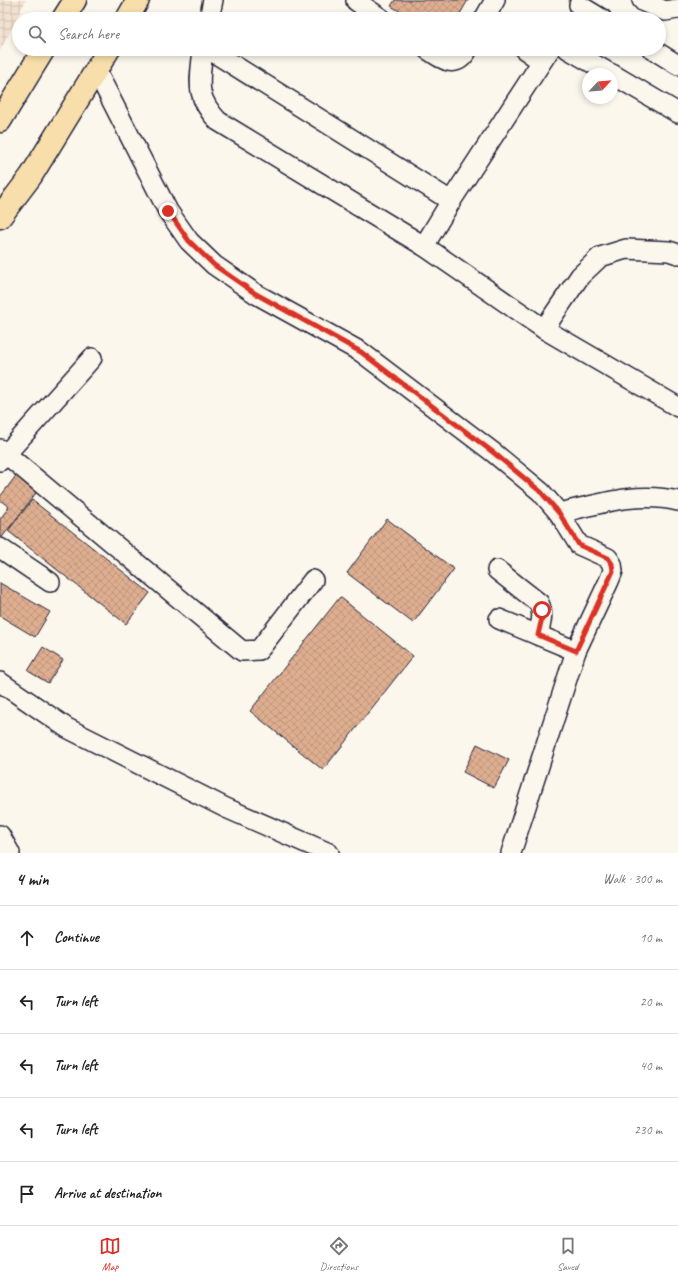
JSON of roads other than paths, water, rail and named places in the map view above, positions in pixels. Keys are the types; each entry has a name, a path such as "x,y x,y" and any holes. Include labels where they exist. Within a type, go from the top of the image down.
{"main road":[{"path":"67,12 75,0"},
{"path":"131,12 138,0"},
{"path":"0,119 40,56"},
{"path":"0,217 31,176 105,56"}],"street":[{"path":"210,12 213,0"},
{"path":"356,0 372,12"},
{"path":"488,12 495,0"},
{"path":"642,0 665,11 678,9"},
{"path":"203,56 200,95 206,109 218,121 424,246 544,329 678,408"},
{"path":"219,56 451,201"},
{"path":"437,56 443,60 452,62 464,56"},
{"path":"424,246 451,201 545,56"},
{"path":"580,56 601,68"},
{"path":"663,56 678,65"},
{"path":"96,70 168,211 194,246 214,265 256,294 361,352 392,374 494,453 541,492 559,513 579,545 608,558 612,564 613,571 576,651 511,853"},
{"path":"618,78 678,113"},
{"path":"544,329 580,276 600,258 626,249 669,251 678,254"},
{"path":"92,358 2,454 242,651 259,650 313,580"},
{"path":"559,513 629,497 659,496 678,501"},
{"path":"0,548 50,582"},
{"path":"497,570 539,603 542,610 542,618 538,635"},
{"path":"499,619 576,651"},
{"path":"0,682 67,728 226,808 329,853"}]}
